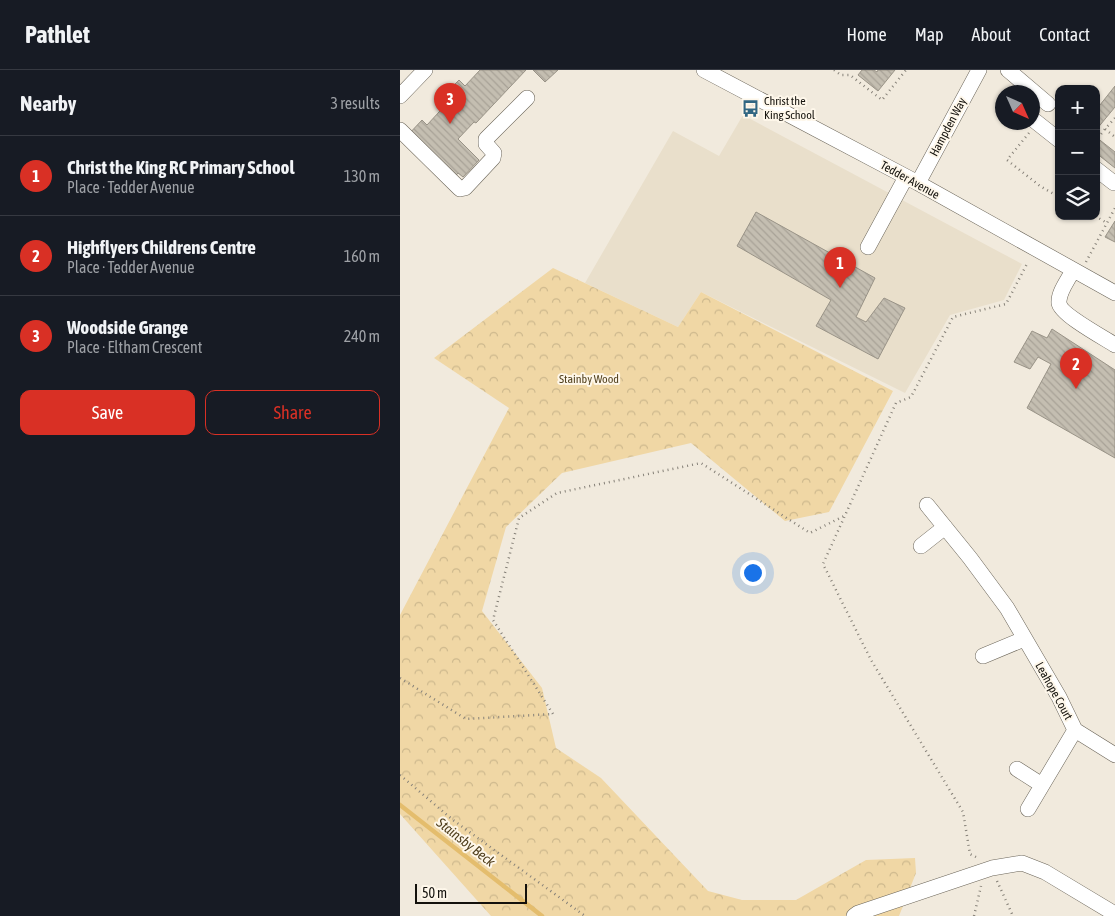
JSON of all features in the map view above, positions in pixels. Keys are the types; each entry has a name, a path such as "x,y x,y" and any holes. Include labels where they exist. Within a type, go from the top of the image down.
{"street":[{"path":"400,96 425,70"},
{"name":"Tedder Avenue","path":"704,70 912,180 1115,293"},
{"name":"Hampden Way","path":"868,247 912,180 979,70"},
{"path":"1008,70 1048,104"},
{"path":"400,130 460,189 465,188 493,158 494,153 486,144 486,138 527,98"},
{"path":"1040,126 1055,137"},
{"path":"1100,172 1114,183"},
{"path":"1077,272 1060,294 1059,303 1062,309 1115,345"},
{"name":"Leahope Court","path":"928,505 1007,608 1076,730 1115,755"},
{"path":"921,546 945,526"},
{"path":"983,656 1024,639"},
{"path":"1028,809 1076,730"},
{"path":"1017,770 1042,785"},
{"path":"854,916 858,913 989,869 1022,863 1045,872 1115,914"}],"path":[{"path":"834,70 841,75 850,75 882,100 906,70"},
{"path":"1100,135 1115,118"},
{"path":"1105,129 1115,137"},
{"path":"1032,130 1007,160 1040,186 1055,195"},
{"path":"1077,272 1115,208"},
{"path":"1100,219 1107,223"},
{"path":"1014,916 989,869 970,854 963,812 871,660 823,564 896,404 911,398 953,317 1006,304 1034,249"},
{"path":"400,678 466,719 552,714 492,620 519,518 557,493 701,463 810,533 844,516"},
{"path":"400,774 453,820 585,916"},
{"path":"974,916 989,869"}],"shaded area":[{"path":"743,115 1022,264 1004,300 950,315 905,393 701,292 678,327 585,283 673,131 719,156"}],"green space":[{"name":"Stainby Wood","path":"553,268 678,327 701,292 893,391 829,512 785,521 691,443 562,473 506,527 482,611 542,688 556,748 601,778 708,891 742,900 796,900 866,860 915,858 916,873 899,916 491,916 400,814 400,615 509,408 434,358"}],"building":[{"path":"480,70 526,70 476,123 474,122 458,139 479,160 463,177 458,173 453,179 407,136 422,120 427,125 451,99 445,94 459,80 465,86"},
{"path":"533,70 558,70 545,82"},
{"path":"862,70 874,70 877,72 878,70 895,70 878,91 858,75"},
{"path":"1115,86 1115,107 1100,125 1100,105"},
{"path":"1100,140 1115,152 1115,168 1100,156"},
{"path":"756,212 875,278 856,317 866,322 884,298 905,308 878,359 816,326 831,300 737,246"},
{"path":"1115,221 1115,242 1105,237"},
{"path":"1052,329 1115,370 1115,458 1027,408 1051,364 1038,357 1030,369 1014,362 1032,331 1047,338"}],"waterway":[{"name":"Stainsby Beck","path":"400,805 542,916"}],"place":[{"name":"Christ the King School","path":"750,108"},
{"name":"Woodside Grange","path":"450,124"},
{"name":"Christ the King RC Primary School","path":"840,288"},
{"name":"Highflyers Childrens Centre","path":"1076,389"}]}
